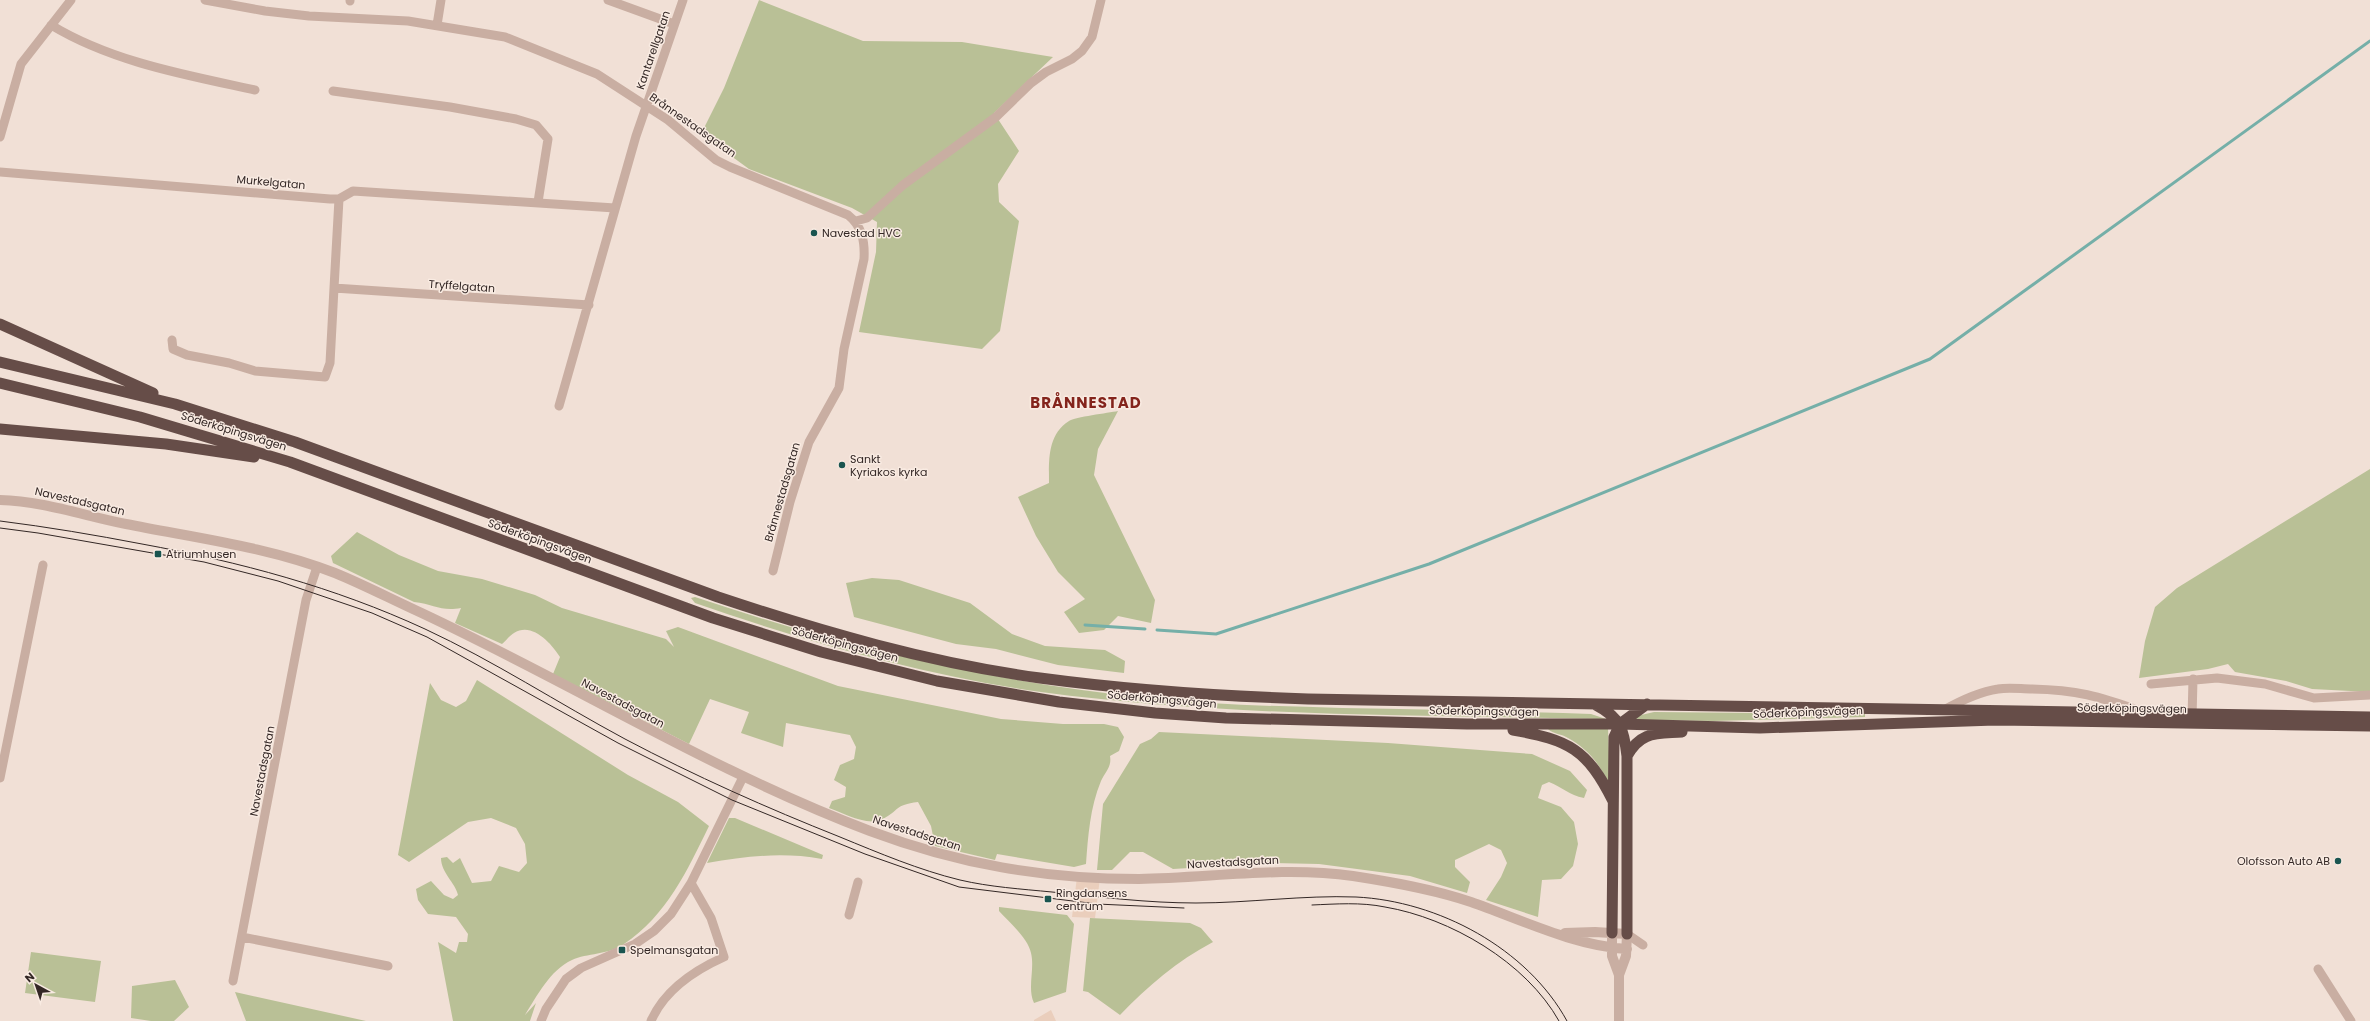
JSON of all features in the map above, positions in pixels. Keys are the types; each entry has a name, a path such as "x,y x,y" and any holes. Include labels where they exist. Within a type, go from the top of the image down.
{"highway":[{"path":"0,324 79,358 175,404"},
{"name":"Söderköpingsvägen","path":"0,362 175,404 296,442 718,598 865,642 920,655 1039,678 1209,696 1595,705 1648,704 1944,710 2140,711 2192,717 2370,726"},
{"name":"Söderköpingsvägen","path":"0,383 140,417 290,462 713,618 821,652 916,676 1002,693 1155,713 1287,721 1485,724 1620,724 1760,728 1994,720 2192,717 2370,717"},
{"path":"0,429 166,444 290,462"},
{"path":"1612,933 1614,738 1620,724 1648,704"},
{"path":"1595,705 1607,711 1620,724 1624,736 1627,756 1626,934"},
{"path":"1485,724 1539,734 1577,750 1588,760 1601,777 1613,802"},
{"path":"1627,756 1641,738 1654,734 1760,728"}],"street":[{"path":"0,137 21,64 71,0"},
{"name":"Brånnestadsgatan","path":"205,0 286,14 408,21 505,37 596,74 668,120 716,160 848,215 856,221 865,246 864,259 844,349 839,388 809,442 790,502 773,571"},
{"path":"437,25 441,0"},
{"path":"608,0 674,24"},
{"name":"Kantarellgatan","path":"646,107 683,0"},
{"path":"856,221 867,218 903,185 996,117 1041,75 1082,51 1092,37 1101,0"},
{"path":"51,25 77,40 130,59 183,74 255,90"},
{"path":"333,91 450,107 516,119 536,125 548,138 538,202"},
{"path":"559,406 589,305 615,208 646,107"},
{"name":"Murkelgatan","path":"0,172 339,199 353,191 615,208"},
{"path":"172,340 173,349 186,355 230,362 255,371 325,377 330,363 339,199"},
{"name":"Tryffelgatan","path":"334,288 589,305"},
{"name":"Navestadsgatan","path":"0,500 29,502 92,518 250,548 317,567 339,575 514,657 601,705 743,777 812,809 873,832 954,859 985,866 1056,875 1100,878 1143,879 1258,872 1350,876 1420,888 1468,901 1580,941 1612,948 1627,949 1643,945 1626,934 1560,933"},
{"path":"0,778 43,565"},
{"name":"Navestadsgatan","path":"233,981 306,600 317,567"},
{"path":"2151,684 2217,678 2265,684 2314,698 2370,695"},
{"path":"2192,717 2194,679"},
{"name":"Söderköpingsvägen","path":"1944,710 1960,701 1990,691 2009,688 2068,690 2086,693 2140,711"},
{"path":"541,1021 546,1009 566,979 581,968 635,944 654,931 671,914 691,883 743,777"},
{"path":"849,915 858,882"},
{"path":"650,1021 664,1000 689,977 724,957 711,918 691,883"},
{"path":"1612,933 1612,956 1619,975 1619,1021"},
{"path":"1619,975 1626,956 1626,934"},
{"path":"242,937 388,966"},
{"path":"2318,969 2351,1021"}],"green space":[{"path":"759,0 863,41 962,42 1053,57 994,113 1019,151 998,184 999,202 1019,221 1000,331 982,349 859,332 876,252 877,222 852,208 749,169 701,134 724,88"},
{"path":"1118,411 1098,449 1094,475 1155,600 1151,623 1118,616 1104,630 1079,633 1064,612 1085,599 1058,572 1036,536 1018,497 1049,483 1051,449 1053,441 1062,427 1072,420"},
{"path":"2370,469 2370,692 2312,689 2286,681 2235,672 2228,664 2208,669 2139,678 2145,641 2155,607 2177,588"},
{"path":"357,532 399,555 438,571 482,579 535,595 562,608 666,639 674,647 666,631 678,627 838,686 1001,719 1063,724 1104,724 1118,727 1124,737 1119,751 1110,756 1109,766 1101,781 1094,801 1090,822 1086,864 1074,867 997,854 995,860 935,846 931,826 918,802 901,806 888,816 877,821 863,820 848,816 829,808 832,801 845,797 846,787 834,780 840,765 854,759 856,747 850,735 786,723 783,747 741,733 749,712 710,699 689,744 553,674 560,657 547,641 534,632 521,630 512,634 502,644 455,623 461,608 448,609 414,602 333,563 331,556"},
{"path":"872,578 899,580 970,603 1012,634 1045,646 1105,650 1125,661 1124,673 1058,665 996,649 956,644 854,617 846,583"},
{"path":"695,597 806,632 863,647 976,672 1090,691 1220,704 1591,714 1606,719 1394,715 1252,710 1111,700 1041,692 997,685 909,667 866,656 780,631 695,603 691,598"},
{"path":"477,680 628,775 678,802 709,826 684,875 664,906 652,920 618,948 578,958 564,964 545,984 525,1015 536,1003 530,1021 453,1021 438,942 456,953 459,942 467,942 468,934 456,917 428,914 418,900 416,889 431,881 444,895 453,899 458,895 443,868 441,858 447,857 453,863 460,858 472,883 491,881 499,866 519,872 527,863 525,844 516,828 491,818 468,822 409,862 398,855 430,683 441,700 456,707 466,701"},
{"path":"1654,712 1865,714 1865,717 1714,721 1633,720 1637,716"},
{"path":"1608,727 1610,780 1607,782 1596,762 1581,746 1548,729"},
{"path":"1159,732 1388,743 1532,754 1570,771 1587,790 1584,798 1574,795 1549,782 1542,785 1538,798 1561,807 1574,822 1578,844 1573,866 1561,879 1542,880 1538,917 1486,900 1501,877 1507,863 1501,850 1489,844 1455,860 1455,867 1470,882 1467,893 1410,876 1319,864 1273,863 1173,869 1143,852 1130,852 1112,870 1097,870 1103,804 1140,744 1151,739"},
{"path":"729,818 735,818 823,855 822,859 779,855 736,858 707,863"},
{"path":"999,907 1067,915 1074,924 1066,992 1034,1003 1031,991 1032,959 1029,947 1018,930 999,911"},
{"path":"1090,918 1190,923 1201,928 1213,942 1187,957 1175,966 1141,994 1120,1015 1088,992 1083,991"},
{"path":"31,952 101,961 95,1002 25,993"},
{"path":"175,980 189,1007 174,1021 151,1021 131,1018 132,986"},
{"path":"235,992 366,1021 246,1021"}],"shaded area":[{"path":"1077,877 1100,878 1095,918 1072,917"},
{"path":"1051,1010 1056,1021 1034,1021 1034,1020"}],"waterway":[{"path":"1157,630 1216,634 1429,564 1930,359 2370,41"},
{"path":"1085,625 1145,629"}],"tram line":[{"path":"0,521 107,537 215,559 321,588 391,614 451,641 625,739 705,779 785,815 869,849 945,876 994,886 1142,901 1216,903 1316,897 1356,897 1387,900 1418,908 1448,919 1477,933 1504,951 1529,971 1550,995 1567,1021"},
{"path":"0,528 38,533 204,562 278,581 372,613 427,637 618,743 732,800 865,854 959,887 1097,904 1184,908"},
{"path":"1312,905 1376,905 1435,921 1460,932 1507,962 1527,980 1545,1000 1559,1021"}],"place":[{"name":"Navestad HVC","path":"814,233"},
{"name":"Sankt Kyriakos kyrka","path":"842,465"},
{"name":"Atriumhusen","path":"158,554"},
{"name":"Olofsson Auto AB","path":"2338,861"},
{"name":"Ringdansens centrum","path":"1048,899"},
{"name":"Spelmansgatan","path":"622,950"}],"district":[{"name":"BRÅNNESTAD","path":"1086,402"}]}
